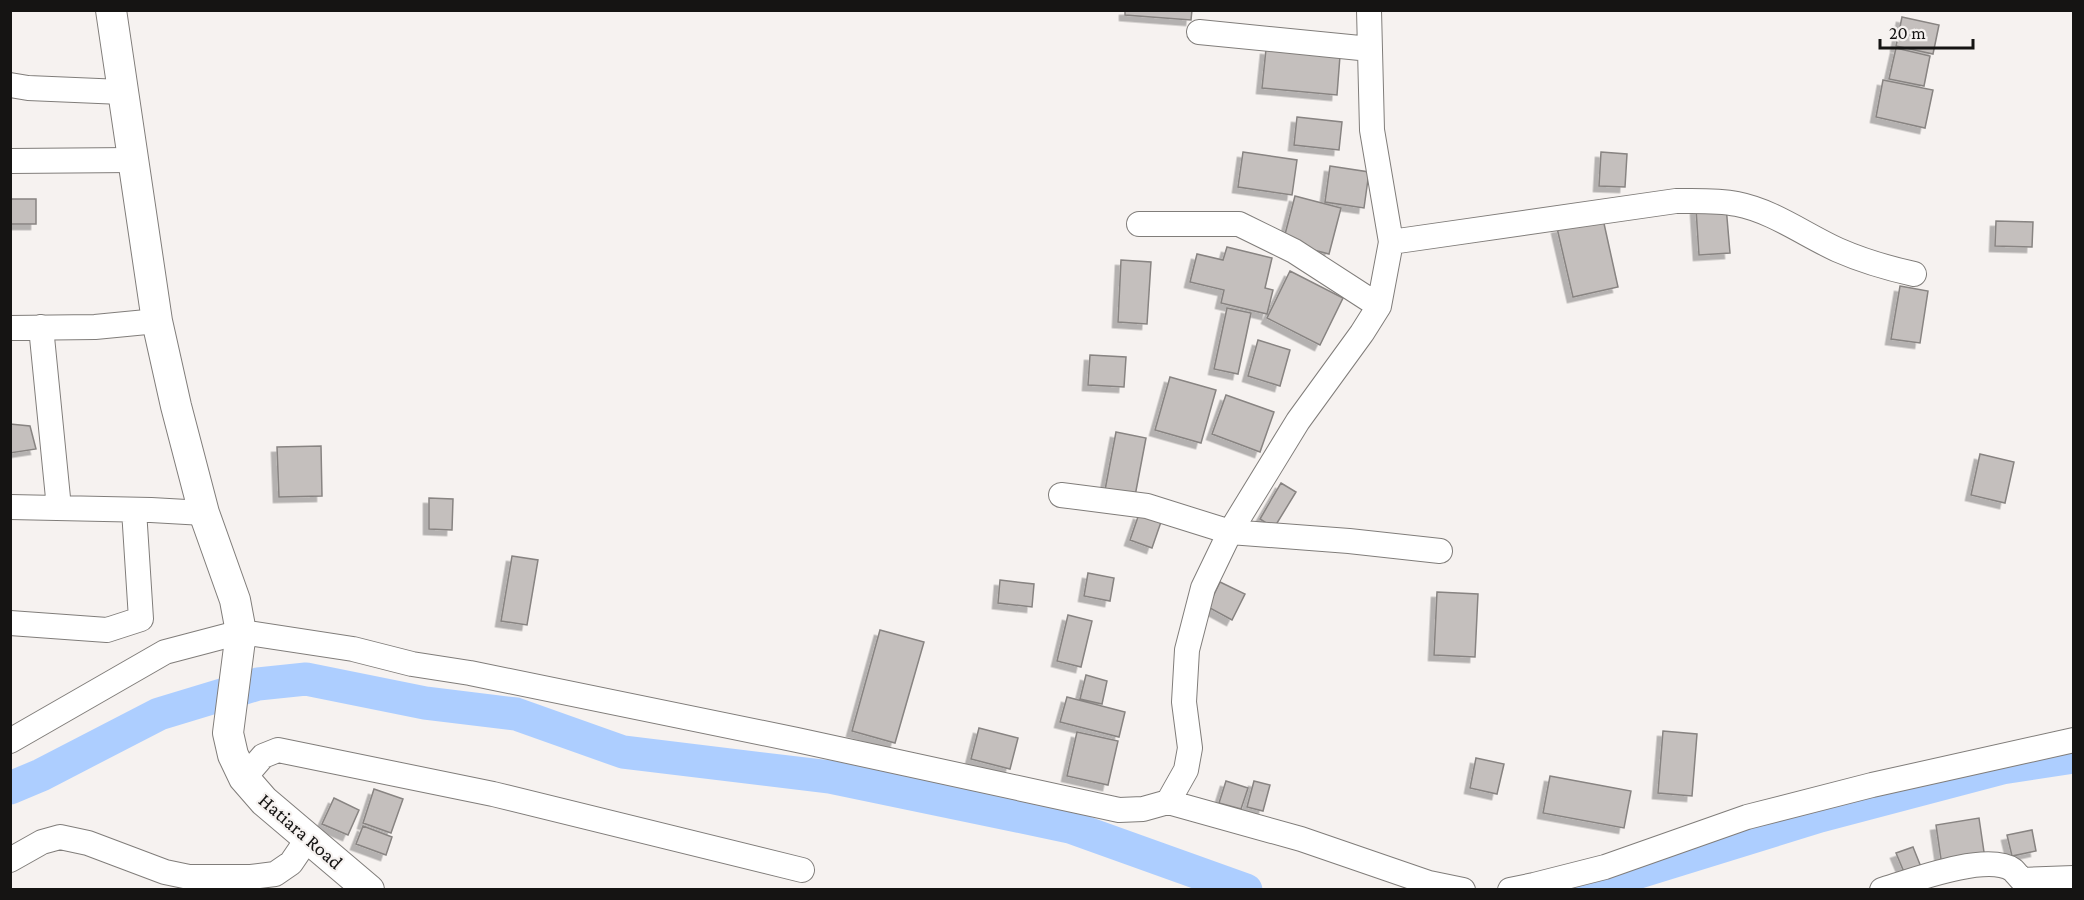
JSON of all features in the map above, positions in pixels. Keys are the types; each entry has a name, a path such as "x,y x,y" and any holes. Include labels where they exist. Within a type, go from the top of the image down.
{"street":[{"path":"111,10 157,321 204,513 235,600 239,644"},
{"path":"1168,801 1186,770 1190,748 1184,702 1187,650 1203,588 1230,532 1298,421 1379,306 1391,242 1372,130 1369,10"},
{"path":"1199,32 1370,49"},
{"path":"10,85 28,88 122,92"},
{"path":"10,161 132,160"},
{"path":"1391,242 1676,201 1707,201 1738,204 1763,212 1838,250 1879,266 1914,274"},
{"path":"1139,224 1239,224 1293,251 1379,306"},
{"path":"10,328 95,327 157,321"},
{"path":"41,327 59,508"},
{"path":"1061,495 1147,506 1230,532 1440,551"},
{"path":"10,507 204,513"},
{"path":"10,623 107,630 141,619 134,510"},
{"path":"10,741 165,652 239,644 353,649 412,664 470,673 797,740 1119,810 1143,809 1168,801 1301,839 1429,883 1463,890"},
{"name":"Hatiara Road","path":"239,644 228,733 233,756 244,777 264,801 369,890"},
{"path":"1510,890 1605,867 1747,817 1872,785 2073,740"},
{"path":"244,777 263,756 278,750 493,794 802,870"},
{"path":"10,860 42,842 60,837 88,843 165,872 189,877 251,877 275,874 291,863 308,838"},
{"path":"1882,890 1952,869 1984,864 1998,865 2012,870 2022,880 2073,878"}],"building":[{"path":"1125,10 1192,10 1191,20 1125,15"},
{"path":"1902,17 1939,25 1933,54 1896,46"},
{"path":"1896,48 1930,56 1924,86 1889,79"},
{"path":"1266,49 1340,56 1337,95 1262,88"},
{"path":"1883,80 1933,90 1925,128 1876,117"},
{"path":"1297,117 1342,122 1339,150 1294,145"},
{"path":"1243,152 1297,160 1292,195 1238,187"},
{"path":"1601,152 1627,154 1625,187 1599,186"},
{"path":"1330,166 1369,172 1364,208 1325,202"},
{"path":"1295,196 1341,208 1329,254 1283,242"},
{"path":"10,199 36,199 36,224 10,224"},
{"path":"1726,206 1730,253 1699,255 1696,209"},
{"path":"1603,219 1618,287 1573,297 1557,228"},
{"path":"1996,221 2033,222 2032,247 1995,246"},
{"path":"1227,247 1272,258 1265,288 1273,290 1267,314 1221,303 1224,290 1190,282 1197,254 1223,260"},
{"path":"1121,260 1151,262 1147,324 1118,322"},
{"path":"1290,271 1343,298 1320,345 1267,318"},
{"path":"1900,286 1928,291 1920,343 1891,339"},
{"path":"1227,308 1251,313 1238,374 1214,369"},
{"path":"1258,340 1290,350 1280,386 1248,376"},
{"path":"1090,355 1126,357 1124,387 1088,385"},
{"path":"1170,377 1216,390 1201,443 1155,430"},
{"path":"1226,395 1274,412 1260,452 1212,434"},
{"path":"10,424 30,426 36,449 10,453"},
{"path":"1116,432 1146,438 1135,496 1105,490"},
{"path":"321,446 322,496 279,497 277,447"},
{"path":"1980,454 2014,462 2005,503 1971,495"},
{"path":"1281,483 1296,492 1274,528 1260,519"},
{"path":"429,498 453,499 452,530 429,529"},
{"path":"1139,514 1161,522 1152,548 1130,540"},
{"path":"512,556 538,560 527,625 501,621"},
{"path":"1088,573 1114,578 1110,601 1084,596"},
{"path":"1000,580 1034,584 1032,607 998,603"},
{"path":"1220,582 1245,594 1232,620 1208,607"},
{"path":"1437,592 1478,594 1475,657 1434,655"},
{"path":"1068,615 1092,621 1081,667 1057,661"},
{"path":"880,630 924,642 895,743 852,731"},
{"path":"1086,675 1107,681 1102,704 1080,699"},
{"path":"1067,697 1125,712 1119,737 1060,722"},
{"path":"979,728 1018,738 1010,769 971,759"},
{"path":"1663,731 1697,734 1692,796 1658,793"},
{"path":"1077,732 1118,741 1108,785 1067,776"},
{"path":"1476,758 1504,764 1497,794 1470,788"},
{"path":"1550,776 1631,791 1624,828 1543,813"},
{"path":"1226,781 1248,788 1241,809 1219,803"},
{"path":"1254,781 1270,785 1263,811 1247,807"},
{"path":"374,789 403,799 391,833 363,823"},
{"path":"334,798 359,810 348,835 322,824"},
{"path":"1979,818 1985,859 1942,866 1936,825"},
{"path":"363,826 392,837 386,855 356,844"},
{"path":"2032,830 2036,851 2012,856 2007,835"},
{"path":"1913,847 1921,867 1904,872 1896,853"}],"waterway":[{"path":"10,788 41,775 159,714 258,684 306,679 425,703 516,714 623,752 830,777 1070,827 1246,890"},
{"path":"1581,890 1820,816 2002,768 2074,757"}]}
